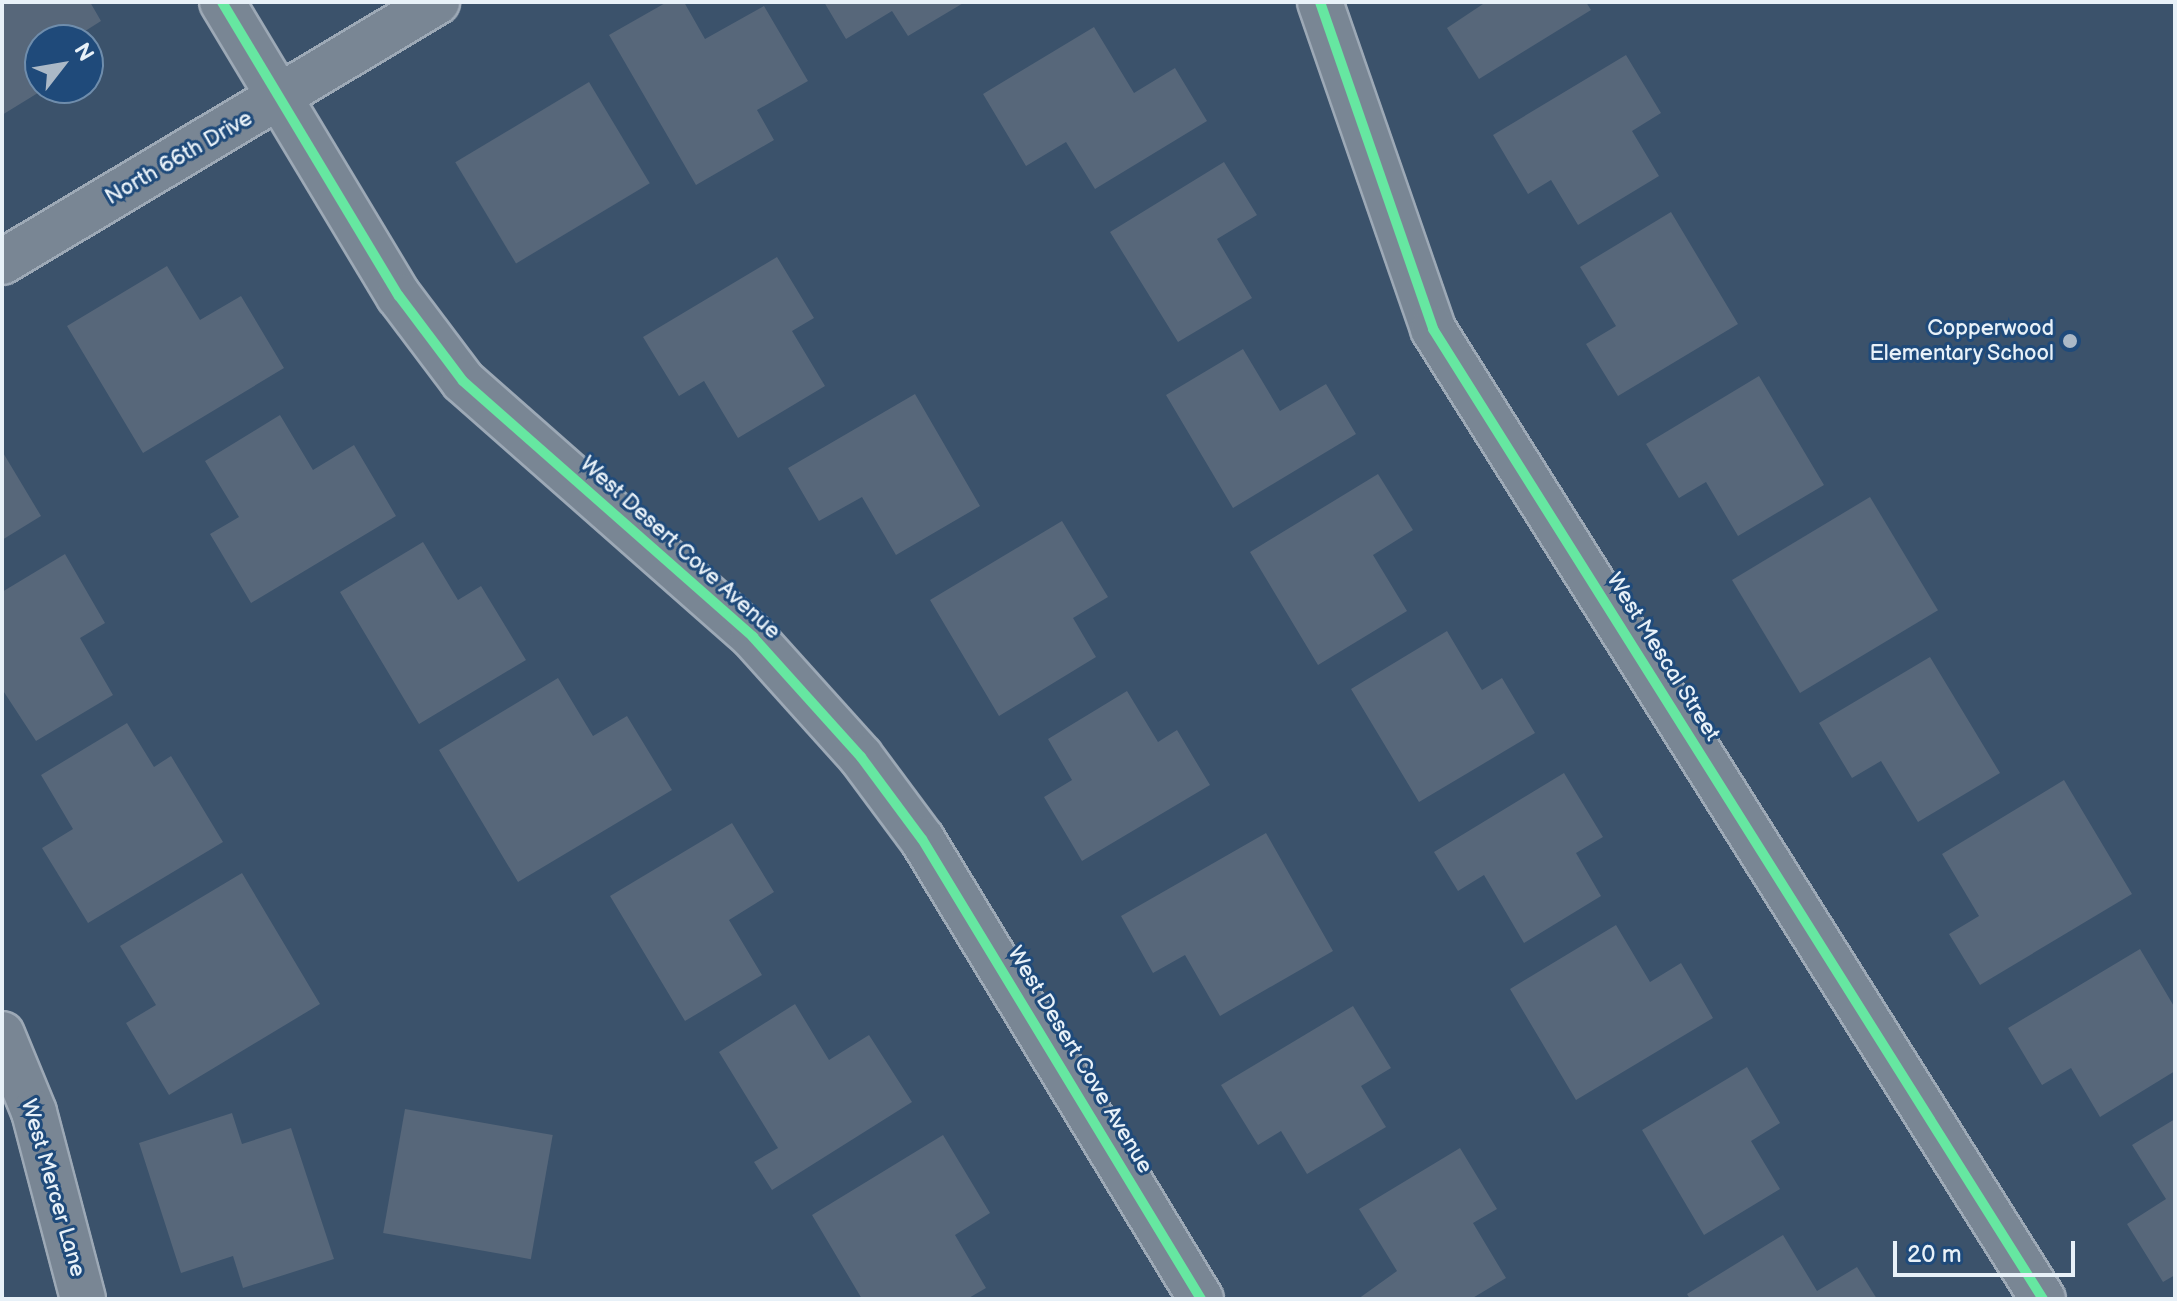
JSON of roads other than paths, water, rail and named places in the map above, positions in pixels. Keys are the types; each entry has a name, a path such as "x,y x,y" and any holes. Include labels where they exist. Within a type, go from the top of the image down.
{"street":[{"name":"West Desert Cove Avenue","path":"222,2 399,296 463,381 753,637 861,757 922,839 1201,1299"},
{"name":"North 66th Drive","path":"2,262 280,99 437,2"},
{"name":"West Mescal Street","path":"1320,2 1433,329 2043,1299"},
{"name":"West Mercer Lane","path":"2,1034 34,1112 83,1299"}],"place":[{"name":"Copperwood Elementary School","path":"2070,341"}]}
